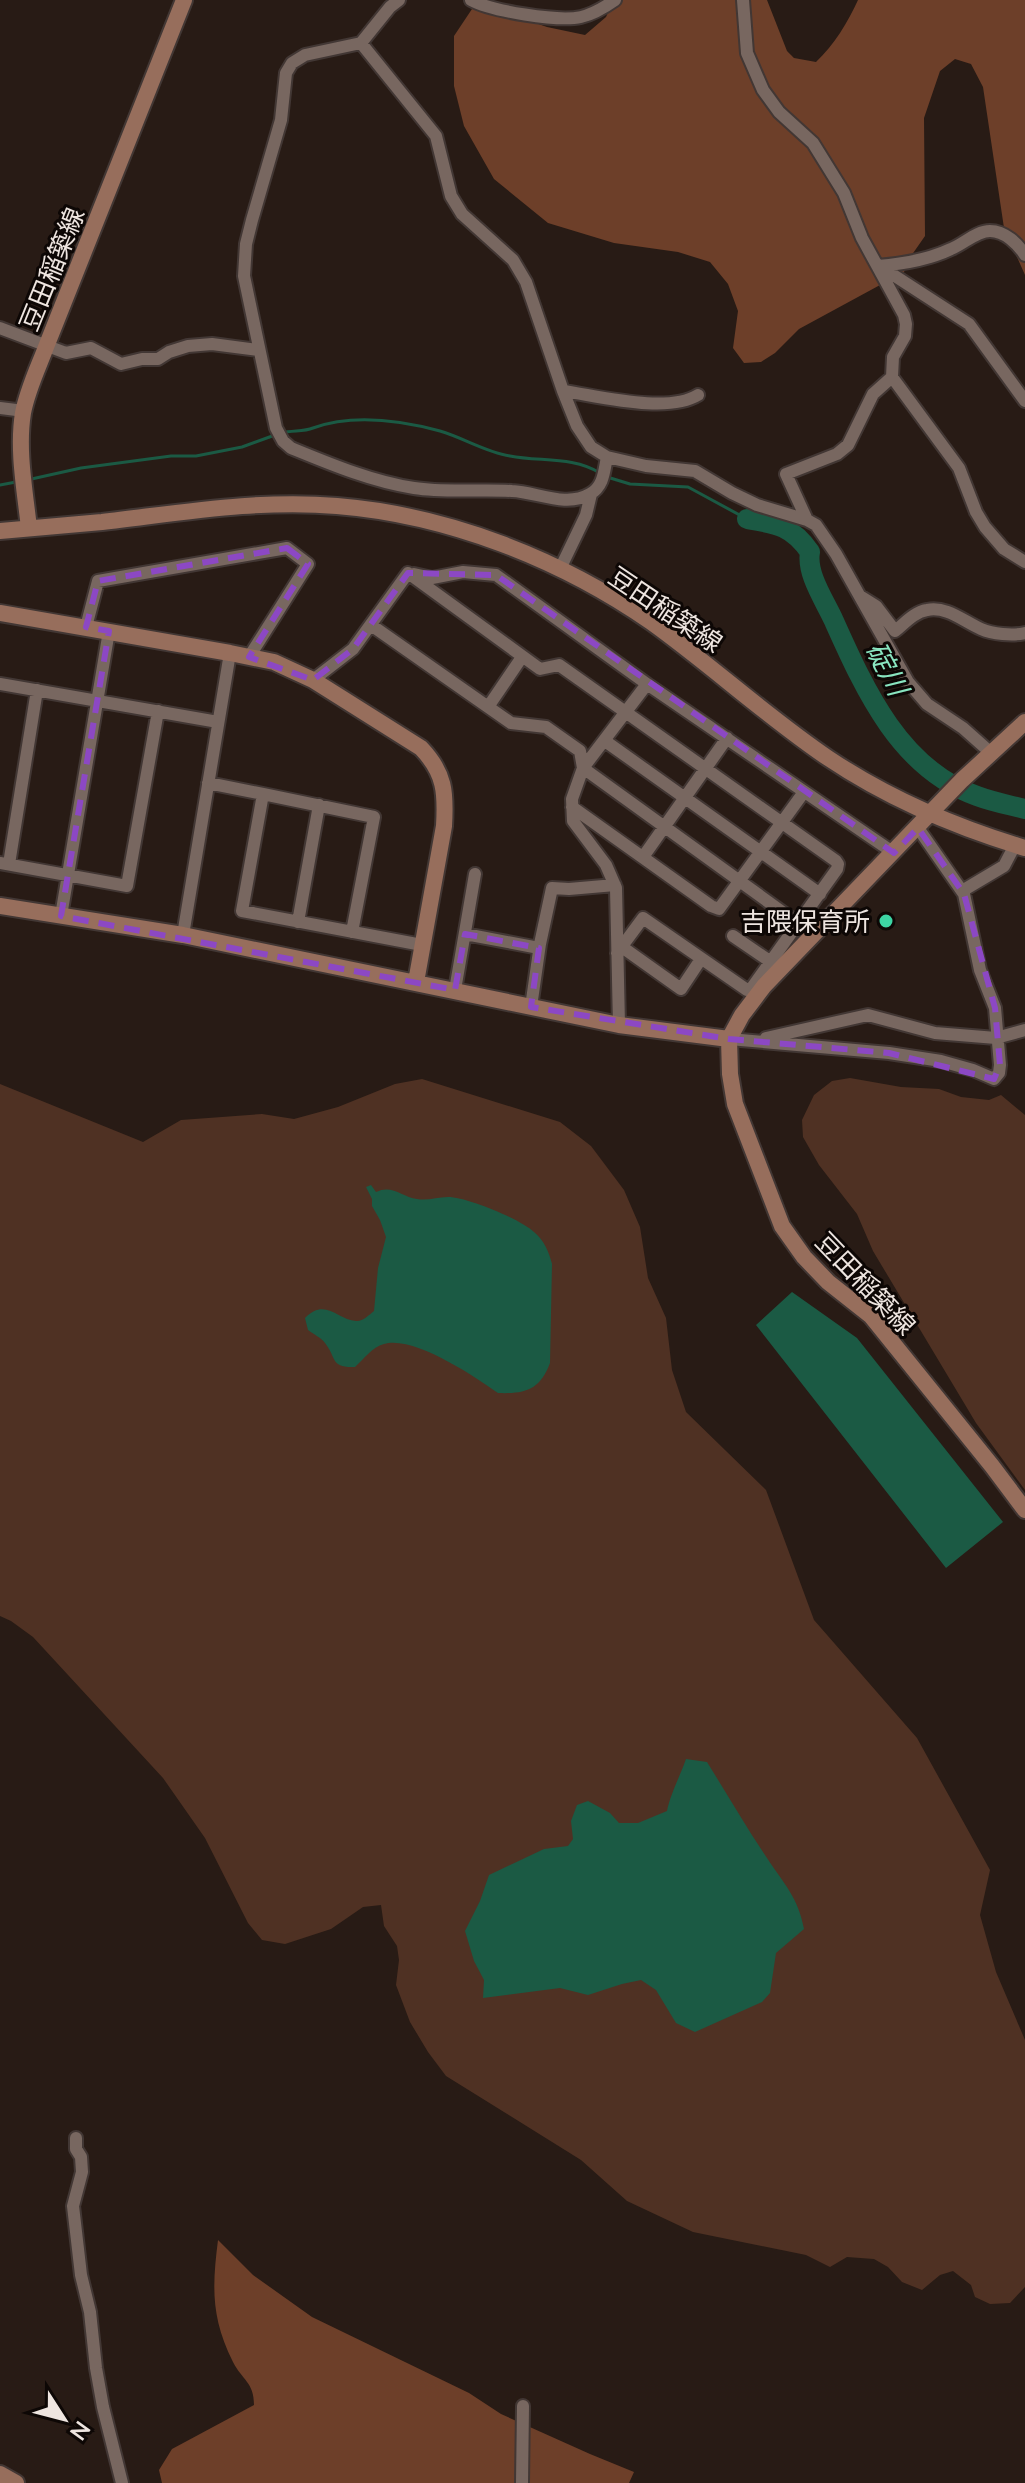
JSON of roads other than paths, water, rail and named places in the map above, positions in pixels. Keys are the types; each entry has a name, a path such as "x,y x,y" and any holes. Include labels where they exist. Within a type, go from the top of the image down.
{"main road":[{"name":"豆田稲築線","path":"184,0 46,347 24,413 22,456 29,528 267,505 336,506 383,512 459,530 560,569 649,622 825,756 885,793 974,832 1020,846"},
{"path":"0,531 29,528"},
{"path":"0,613 274,662 313,680 421,748 440,773 445,805 444,826 416,982"},
{"path":"0,906 183,935 619,1025 729,1039 754,993 990,752 1025,722"},
{"name":"豆田稲築線","path":"729,1039 735,1104 782,1226 804,1257 828,1282 871,1316 1025,1510"},
{"path":"0,2474 16,2483"}],"street":[{"path":"399,0 361,43 305,55 292,63 286,73 281,120 246,244 244,276 276,428 291,448 416,489 515,491 574,500 591,494"},
{"path":"471,0 491,9 581,17 615,0"},
{"path":"743,0 747,53 763,90 779,112 813,143 844,193 862,238 904,315 905,336 893,357 892,377 959,468 985,527 1004,549 1025,562"},
{"path":"361,43 436,136 451,196 462,214 513,260 526,282 577,426 595,451 646,466 695,471 757,505 816,525 836,554 911,687 927,704 963,728 990,752"},
{"path":"878,266 921,260 990,231 1013,241 1025,255"},
{"path":"878,266 969,324 1025,401"},
{"path":"0,328 66,353 91,348 121,364 158,359 188,346 212,344 258,350"},
{"path":"807,520 786,474 837,454 848,445 873,394 892,377"},
{"path":"563,391 660,404 689,400 698,395"},
{"path":"0,408 24,413"},
{"path":"560,569 586,515 591,494 603,478 607,457"},
{"path":"86,627 98,581 287,548 308,564 249,657"},
{"path":"408,573 432,578 463,572 496,575 647,684 894,853"},
{"path":"313,680 353,649 408,573"},
{"path":"408,573 540,669 559,665 838,864 771,962 754,993 643,918 620,950"},
{"path":"858,594 876,606 895,631 917,613 939,609 983,630 1017,635 1025,633"},
{"path":"371,625 511,723 553,730 580,751 583,768 799,924"},
{"path":"61,916 109,631"},
{"path":"183,935 230,653"},
{"path":"488,707 522,657"},
{"path":"0,684 218,722"},
{"path":"619,1025 620,950 615,885 606,865 573,821 572,799 583,768 647,684"},
{"path":"37,690 5,863 68,876 127,886 158,711"},
{"path":"643,857 727,738"},
{"path":"605,741 820,894"},
{"path":"208,783 374,817 352,932"},
{"path":"572,807 719,909 804,792"},
{"path":"263,794 242,911 422,945"},
{"path":"298,922 319,805"},
{"path":"729,1039 915,1057 973,1070 994,1079 1000,1065 995,1008 980,970 962,891 918,828"},
{"path":"962,891 1004,866 1020,846"},
{"path":"455,990 475,874"},
{"path":"531,1007 552,888 615,885"},
{"path":"465,934 539,948"},
{"path":"733,936 771,962"},
{"path":"620,950 681,989 701,959"},
{"path":"754,1041 868,1015 935,1033 996,1038 1025,1030"},
{"path":"76,2138 82,2172 73,2206 81,2275 90,2312 100,2394 122,2483"},
{"path":"522,2483 523,2406"}],"waterway":[{"path":"282,433 344,421 408,424 440,431 501,454 579,464 600,473"},
{"path":"27,480 81,468 171,456 196,456 242,447 275,435"},
{"path":"607,477 630,484 688,487 747,519"},
{"path":"0,485 16,482"},
{"name":"碇川","path":"747,519 790,531 810,552 813,578 859,674 888,724 906,747 950,784 983,798 1025,809"}],"place":[{"name":"吉隈保育所","path":"886,921"}]}
